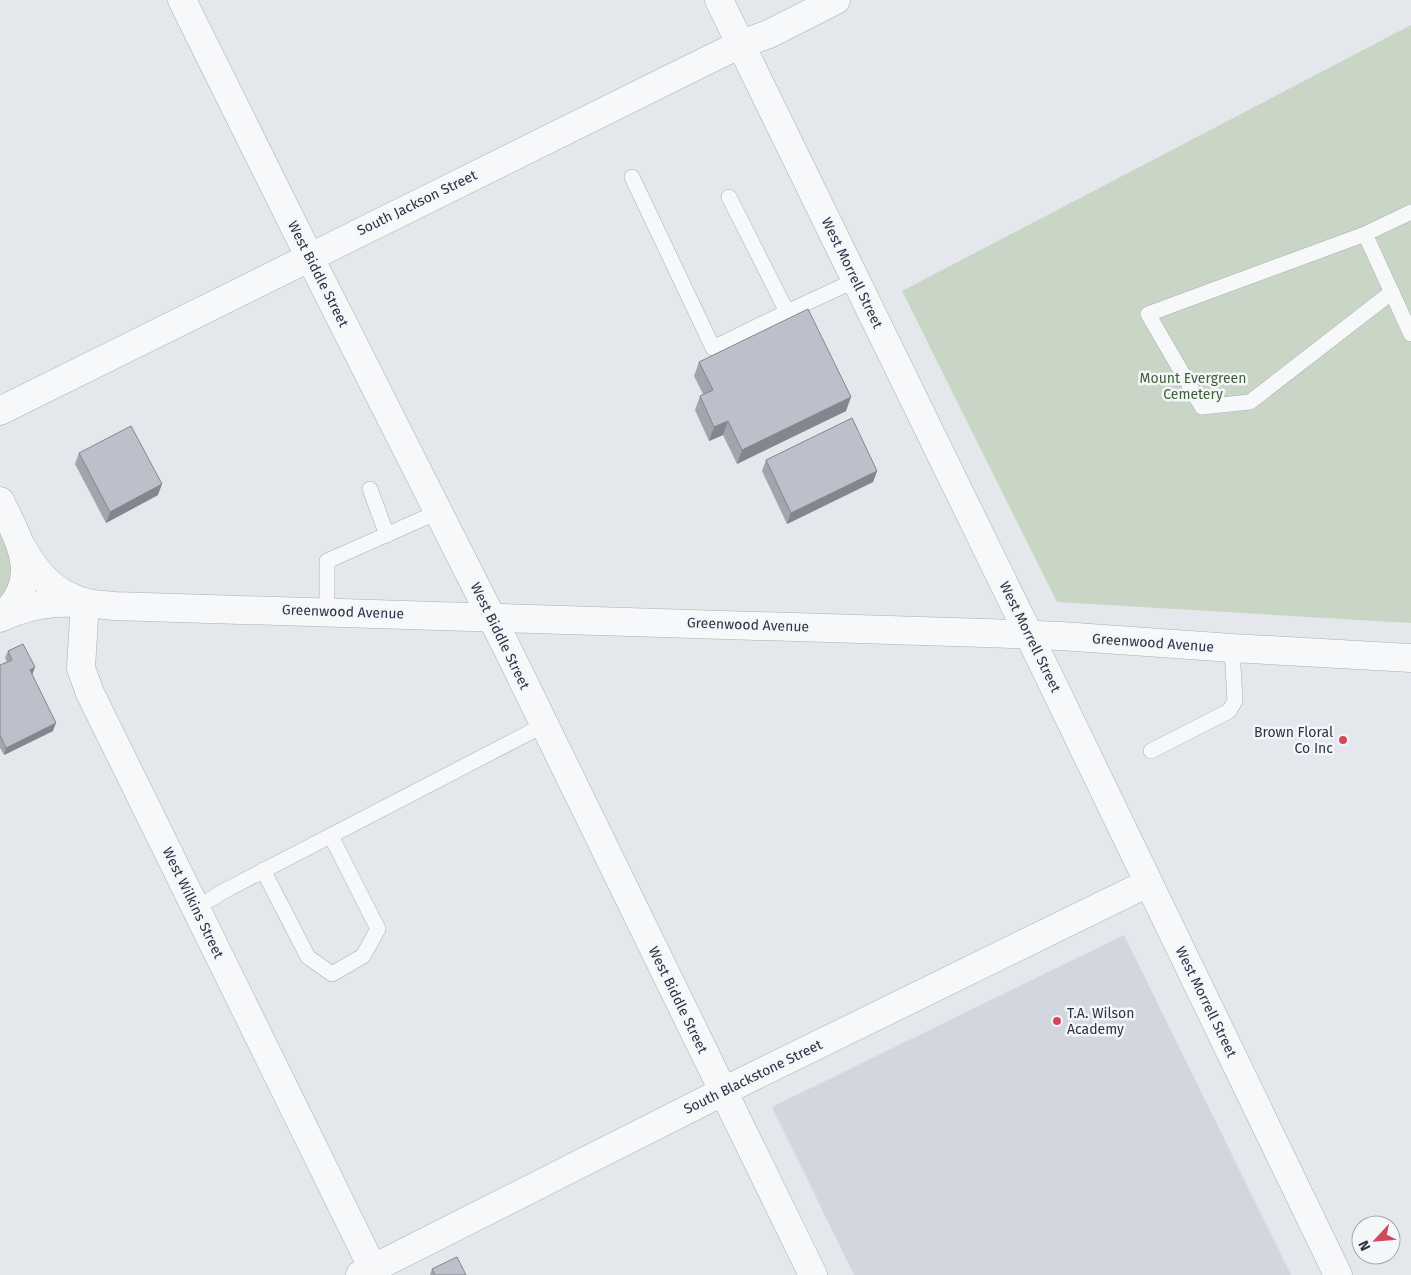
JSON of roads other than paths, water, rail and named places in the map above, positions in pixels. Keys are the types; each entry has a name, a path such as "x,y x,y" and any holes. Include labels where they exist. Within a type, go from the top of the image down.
{"street":[{"name":"West Biddle Street","path":"182,0 544,725 813,1275"},
{"name":"West Morrell Street","path":"720,0 1338,1275"},
{"name":"South Jackson Street","path":"0,411 309,256 741,44 768,34 836,0"},
{"path":"0,501 34,568 47,583 70,597 85,602"},
{"path":"0,618 14,605 21,594 25,570 22,546"},
{"name":"Greenwood Avenue","path":"85,602 114,606 490,616 1061,636 1411,658"},
{"path":"0,618 28,606 85,602"},
{"name":"West Wilkins Street","path":"85,602 80,658 84,678 370,1273"},
{"name":"South Blackstone Street","path":"370,1273 723,1091 1148,884"}],"lane":[{"path":"632,177 713,348 856,280"},
{"path":"729,197 787,312"},
{"path":"1392,292 1250,402 1202,408 1148,314 1365,234 1411,212"},
{"path":"1365,234 1411,334"},
{"path":"370,489 387,534"},
{"path":"327,611 327,560 438,512"},
{"path":"1151,751 1229,711 1235,701 1232,648"},
{"path":"196,908 263,870 544,725"},
{"path":"263,870 308,957 332,974 363,956 378,929 331,836"}],"place":[{"name":"Brown Floral Co Inc","path":"1343,740"},
{"name":"T.A. Wilson Academy","path":"1057,1021"}],"park label":[{"name":"Mount Evergreen Cemetery","path":"1193,386"}]}
